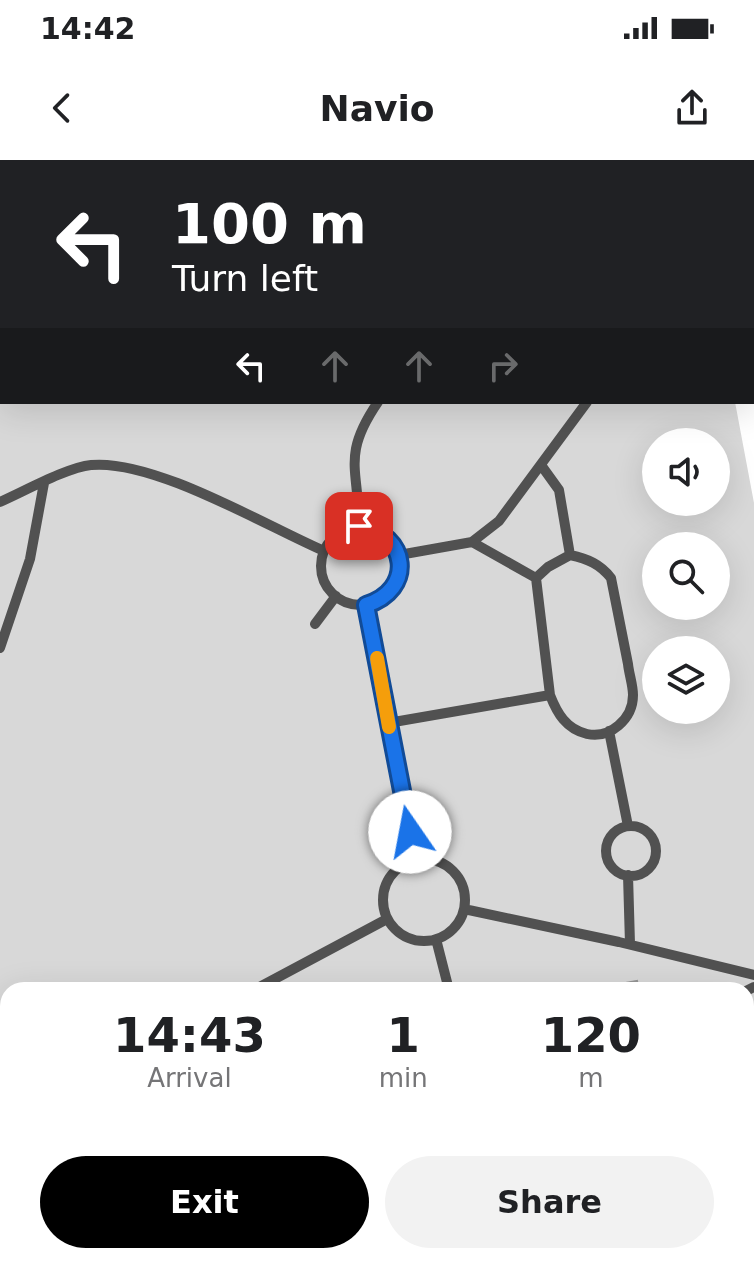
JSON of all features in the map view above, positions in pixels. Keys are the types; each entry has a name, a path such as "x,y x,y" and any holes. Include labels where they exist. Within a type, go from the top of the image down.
{"lane":[{"path":"359,526 359,503 353,475 355,448 363,423 377,404"},
{"path":"399,555 472,542 499,521 586,404"},
{"path":"0,502 88,465 121,465 226,505 324,551"},
{"path":"541,465 559,490 570,555"},
{"path":"0,648 30,559 44,483"},
{"path":"359,526 384,533 399,555 397,582 390,593 379,601 353,605 336,596 324,581 321,568 324,551 336,534 359,526"},
{"path":"472,542 536,578"},
{"path":"570,555 591,561 603,568 611,578 633,697 621,725 593,735 578,732 566,724 557,712 550,695 536,578 570,555"},
{"path":"315,624 336,596"},
{"path":"366,605 416,859"},
{"path":"388,723 550,695"},
{"path":"609,731 628,826"},
{"path":"628,826 646,832 655,845 655,854 647,869 628,875 616,871 610,864 606,850 611,835 628,826"},
{"path":"416,859 442,863 453,871 465,895 459,922 450,932 424,942 411,940 399,933 387,919 383,897 393,873 403,864 416,859"},
{"path":"628,875 630,944"},
{"path":"464,909 630,944 754,975"},
{"path":"269,982 387,919"},
{"path":"436,939 447,982"}],"shaded area":[{"path":"0,404 735,404 754,503 754,982 0,982"}],"slow traffic":[{"path":"377,658 389,727"}],"route":[{"path":"359,526 384,533 399,555 397,582 390,593 366,605 410,832"}]}
